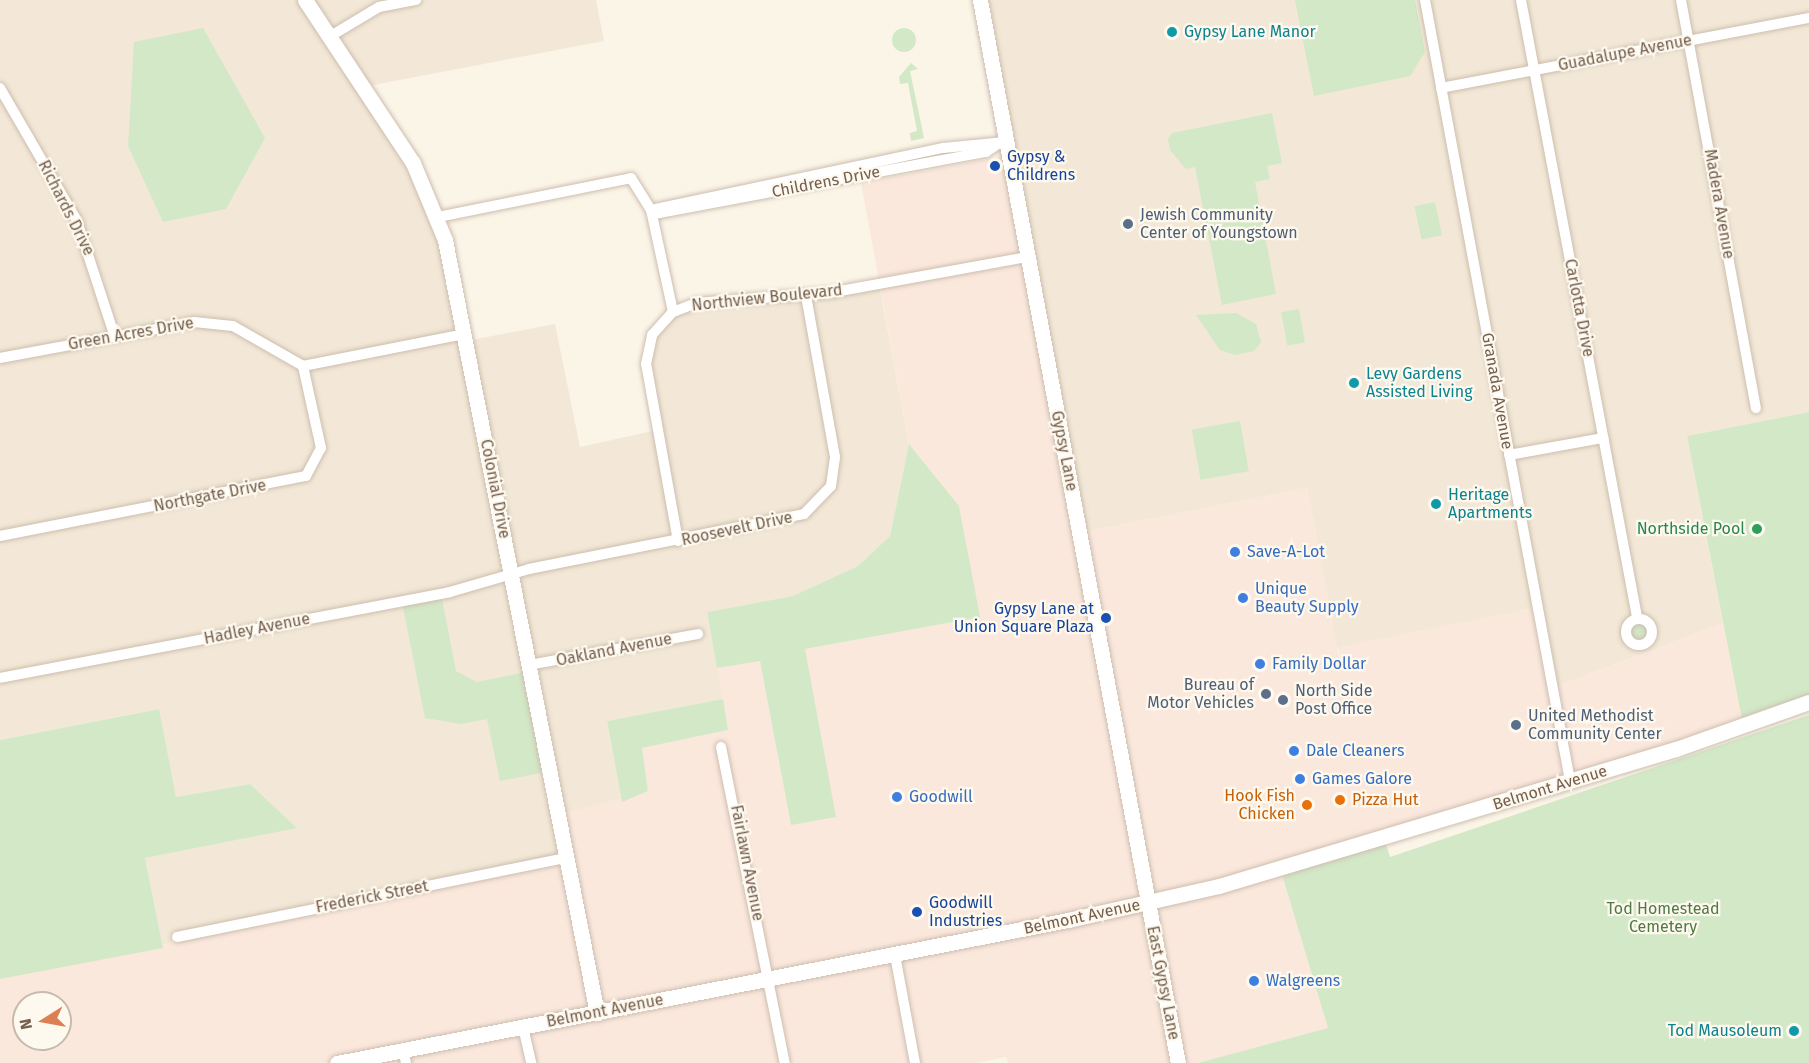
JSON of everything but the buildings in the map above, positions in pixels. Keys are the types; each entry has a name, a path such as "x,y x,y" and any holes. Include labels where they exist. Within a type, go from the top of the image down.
{"street":[{"name":"Colonial Drive","path":"305,0 413,164 438,217 465,333 597,1013"},
{"path":"329,37 379,7 416,0"},
{"name":"Gypsy Lane","path":"980,0 1002,143 1028,257 1148,903"},
{"name":"Granada Avenue","path":"1425,0 1570,781"},
{"name":"Carlotta Drive","path":"1521,0 1637,617"},
{"name":"Madera Avenue","path":"1681,0 1756,408"},
{"name":"Guadalupe Avenue","path":"1441,88 1809,18"},
{"name":"Richards Drive","path":"0,88 77,221 114,337"},
{"name":"Childrens Drive","path":"1002,143 986,152 659,213 651,210 658,204 961,147 1002,143"},
{"path":"438,217 631,178 651,210 673,312"},
{"name":"Northview Boulevard","path":"678,541 646,364 652,335 673,312 696,303 806,296 1028,257"},
{"name":"Roosevelt Drive","path":"512,576 798,517 818,504 831,486 835,450 806,296"},
{"name":"Green Acres Drive","path":"0,358 114,337 218,322 246,331 303,366"},
{"path":"303,366 465,333"},
{"name":"Northgate Drive","path":"0,536 306,476 321,448 303,366"},
{"path":"1509,455 1603,438"},
{"name":"Hadley Avenue","path":"0,678 450,592 512,576"},
{"name":"Oakland Avenue","path":"530,665 698,634"},
{"name":"Belmont Avenue","path":"337,1063 404,1057 523,1027 1148,903 1570,781 1809,702"},
{"name":"Fairlawn Avenue","path":"721,747 785,1063"},
{"name":"Frederick Street","path":"177,937 567,858"},
{"name":"East Gypsy Lane","path":"1148,903 1178,1063"},
{"path":"894,955 915,1063"},
{"path":"523,1027 531,1063"}],"shaded area":[{"path":"0,0 596,0 604,41 363,87 423,181 466,341 555,324 580,447 657,430 648,345 678,309 879,284 909,444 890,536 858,566 793,596 707,612 723,699 607,721 622,802 558,815 567,858 177,937 163,948 145,858 296,827 250,784 176,797 158,709 0,740"},
{"path":"980,0 1809,0 1809,412 1687,436 1723,623 1553,688 1337,648 1307,488 1079,533"},
{"path":"1009,155 1079,533 1307,488 1342,673 1338,647 1537,607 1553,688 1723,623 1743,725 1280,868 1328,1028 1198,1063 1008,1063 1006,1057 977,1063 0,1063 0,979 566,858 558,815 648,791 642,748 728,730 717,668 760,660 791,825 805,649 979,617 959,506 909,444 861,183"}],"green space":[{"path":"1295,0 1415,0 1425,52 1410,76 1314,96"},
{"path":"203,28 265,138 226,209 163,222 128,146 134,42"},
{"path":"904,28 912,32 916,40 912,48 904,52 896,48 892,40 896,32"},
{"path":"911,63 918,69 910,71 924,138 911,141 910,133 917,131 908,83 900,84 899,77"},
{"path":"1272,113 1282,163 1267,166 1270,179 1255,182 1276,294 1222,305 1195,167 1186,169 1170,150 1168,139 1172,133"},
{"path":"1435,202 1442,235 1422,240 1414,206"},
{"path":"1299,309 1305,342 1287,346 1281,312"},
{"path":"1236,313 1256,324 1261,342 1254,351 1235,355 1220,350 1196,315"},
{"name":"Northside Pool","path":"1809,412 1809,702 1743,725 1687,436"},
{"path":"1240,421 1249,471 1201,480 1192,430"},
{"path":"909,444 959,506 980,617 805,649 836,817 791,825 760,661 717,668 707,612 793,596 858,566 890,536"},
{"path":"441,594 456,671 477,682 531,671 550,771 500,781 487,719 461,724 425,718 402,602"},
{"path":"1639,619 1648,623 1652,632 1648,641 1639,645 1630,641 1626,632 1630,623"},
{"path":"723,699 728,730 642,748 648,791 622,802 607,721"},
{"path":"159,709 176,797 250,784 297,828 145,858 163,948 0,979 0,740"},
{"name":"Tod Homestead Cemetery","path":"1809,715 1809,1063 1198,1063 1328,1028 1280,868 1384,838 1390,857"}],"place":[{"name":"Gypsy Lane Manor","path":"1172,32"},
{"name":"Gypsy & Childrens","path":"995,166"},
{"name":"Jewish Community Center of Youngstown","path":"1128,224"},
{"name":"Levy Gardens Assisted Living","path":"1354,383"},
{"name":"Heritage Apartments","path":"1436,504"},
{"name":"Northside Pool","path":"1757,529"},
{"name":"Save-A-Lot","path":"1235,552"},
{"name":"Unique Beauty Supply","path":"1243,598"},
{"name":"Gypsy Lane at Union Square Plaza","path":"1106,618"},
{"name":"Family Dollar","path":"1260,664"},
{"name":"Bureau of Motor Vehicles","path":"1266,694"},
{"name":"North Side Post Office","path":"1283,700"},
{"name":"United Methodist Community Center","path":"1516,725"},
{"name":"Dale Cleaners","path":"1294,751"},
{"name":"Games Galore","path":"1300,779"},
{"name":"Goodwill","path":"897,797"},
{"name":"Pizza Hut","path":"1340,800"},
{"name":"Hook Fish Chicken","path":"1307,805"},
{"name":"Goodwill Industries","path":"917,912"},
{"name":"Walgreens","path":"1254,981"},
{"name":"Tod Mausoleum","path":"1794,1031"}]}
